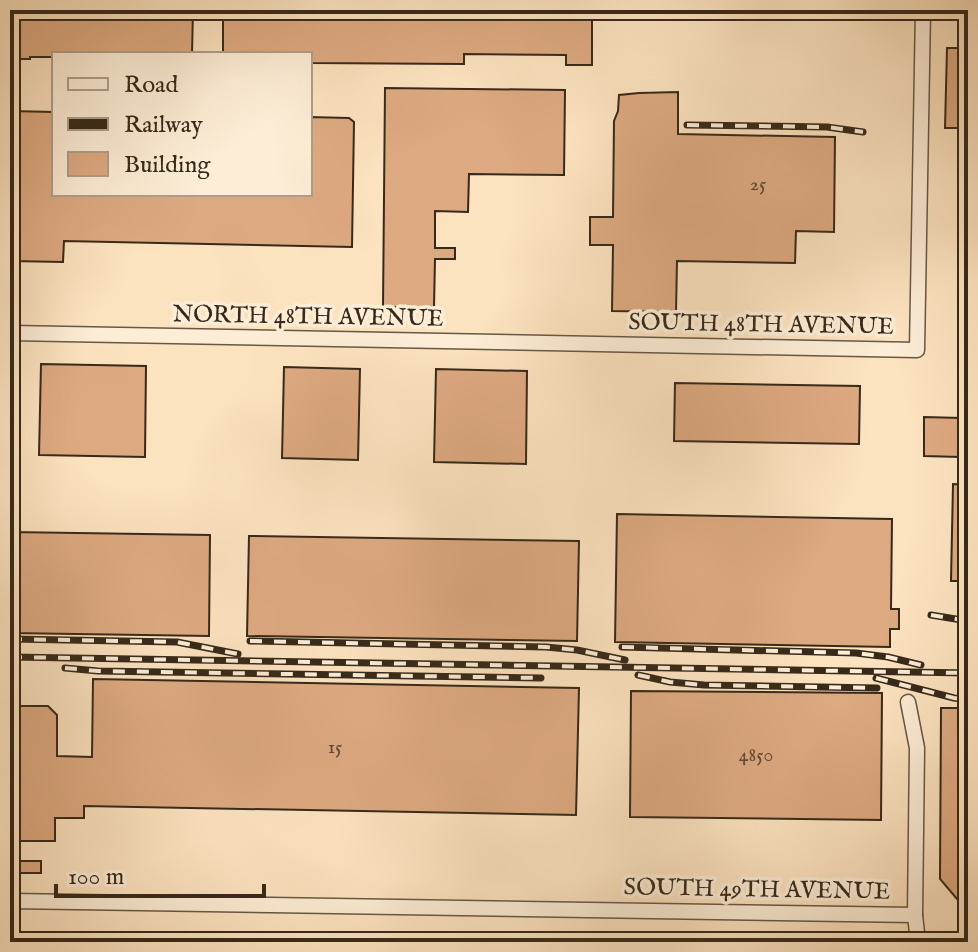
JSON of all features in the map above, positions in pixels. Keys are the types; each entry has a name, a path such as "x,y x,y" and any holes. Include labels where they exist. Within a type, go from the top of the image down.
{"street":[{"name":"SOUTH 48TH AVENUE","path":"604,345 917,350 923,10"},
{"name":"NORTH 48TH AVENUE","path":"10,333 604,345"},
{"path":"908,702 917,748 915,915 918,942"},
{"name":"SOUTH 49TH AVENUE","path":"10,901 915,915"}],"building":[{"path":"10,10 193,10 192,52 52,52 52,57 10,59"},
{"path":"223,10 592,10 592,65 566,65 566,55 464,54 464,64 312,63 312,52 223,52"},
{"path":"947,48 968,48 968,128 945,128"},
{"path":"385,88 565,90 564,175 469,174 468,212 435,211 435,248 455,248 455,259 435,259 434,308 383,307"},
{"path":"678,92 678,134 835,137 834,232 796,231 795,263 677,261 676,312 612,311 613,245 590,245 590,217 613,217 614,121 619,95"},
{"path":"10,111 52,112 52,196 312,196 312,117 349,118 354,122 352,247 64,241 63,262 10,261"},
{"path":"41,364 146,366 145,457 39,455"},
{"path":"284,367 360,369 358,460 282,458"},
{"path":"436,369 527,371 526,464 434,462"},
{"path":"675,383 860,386 859,444 674,441"},
{"path":"924,417 961,418 960,457 924,456"},
{"path":"953,484 968,485 968,581 951,581"},
{"path":"617,514 892,519 891,609 899,609 899,629 890,629 890,647 615,642"},
{"path":"10,532 210,535 209,636 10,633"},
{"path":"249,536 579,541 577,641 247,636"},
{"path":"93,679 579,688 576,815 84,806 84,818 55,818 55,841 10,841 10,706 48,706 57,715 57,756 92,757"},
{"path":"631,691 882,693 881,820 630,817"},
{"path":"941,708 968,708 968,899 957,899 940,879"},
{"path":"10,861 41,861 41,873 10,873"}],"railway":[{"path":"687,125 827,127 863,132"},
{"path":"931,615 968,621"},
{"path":"10,639 177,642 238,654"},
{"path":"250,641 546,647 625,660"},
{"path":"622,647 856,653 921,665"},
{"path":"10,657 968,673"},
{"path":"65,668 541,678"},
{"path":"638,675 704,685 877,688"},
{"path":"876,678 968,700"}]}
